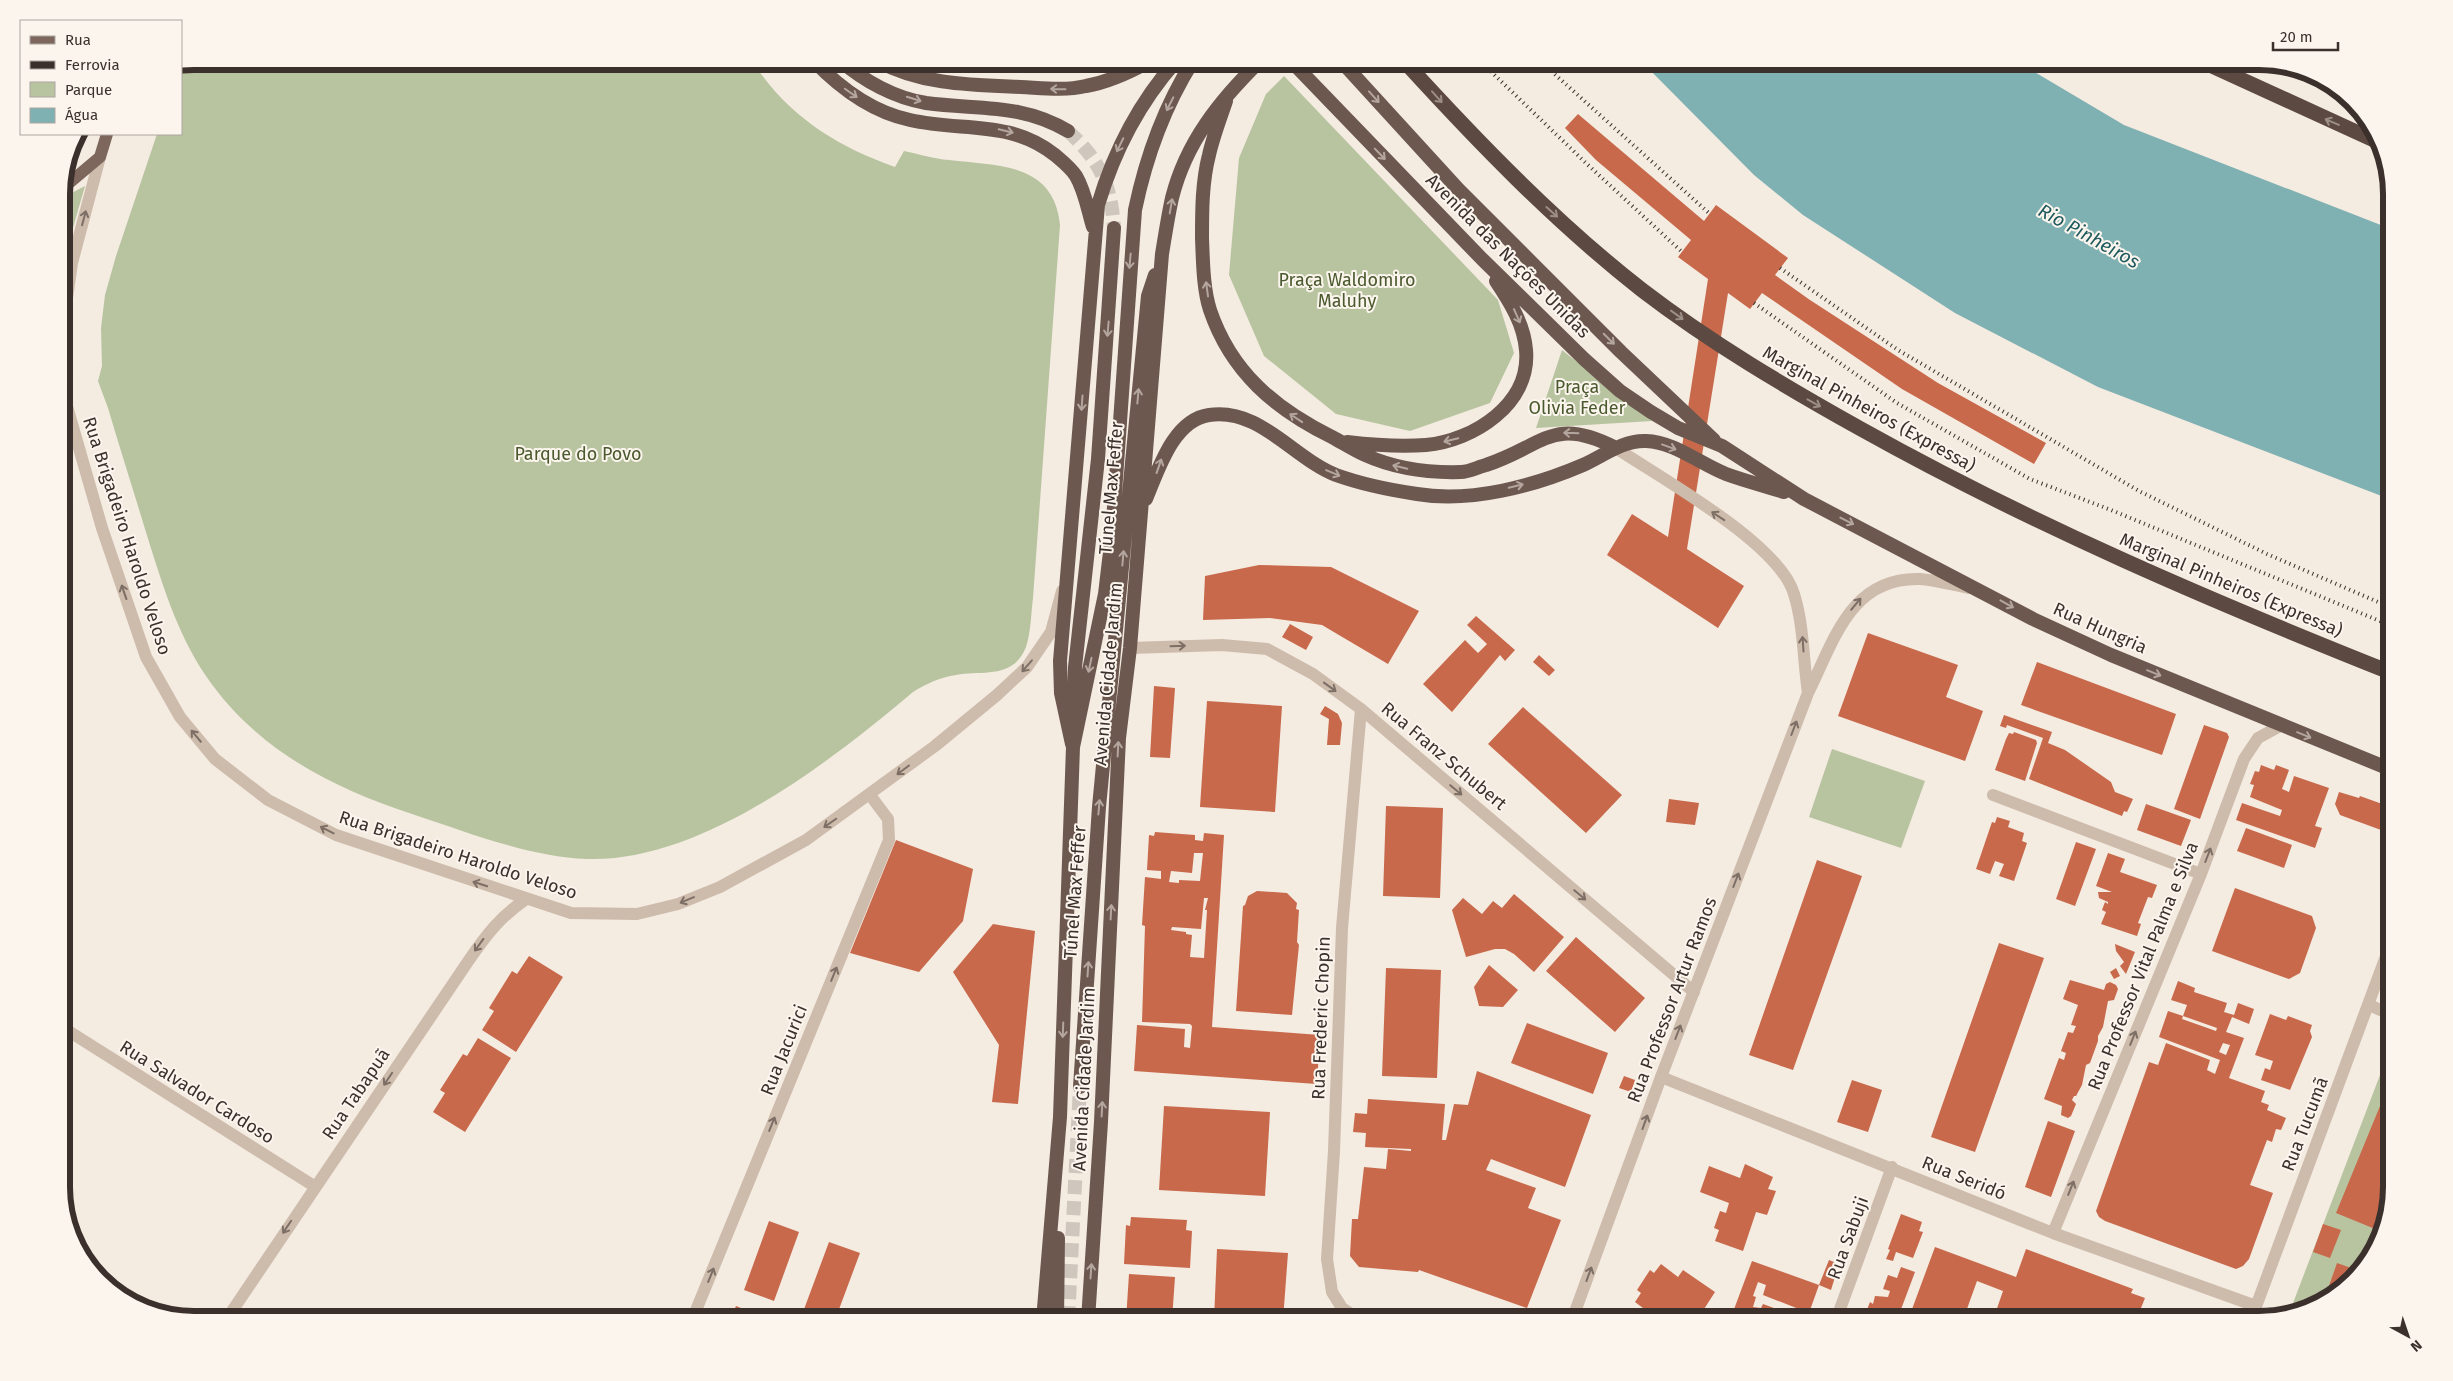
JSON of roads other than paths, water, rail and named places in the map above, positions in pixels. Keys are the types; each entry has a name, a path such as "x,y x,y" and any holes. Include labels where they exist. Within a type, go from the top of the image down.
{"highway":[{"path":"824,70 852,95 882,111 909,120 1000,130 1036,142 1066,164 1076,176 1094,232"},
{"path":"853,70 873,84 894,93 925,102 1032,114 1049,120 1068,131"},
{"path":"894,70 925,79 975,86 1065,89 1106,81 1130,70"},
{"name":"Avenida Cidade Jardim","path":"1073,748 1061,693 1060,661 1066,574 1077,478 1094,232 1098,205 1118,148 1141,106 1169,70"},
{"name":"Avenida Cidade Jardim","path":"1044,1311 1060,1117 1073,748 1105,594 1111,545 1135,210 1142,174 1154,141 1189,70"},
{"name":"Avenida Cidade Jardim","path":"1089,1311 1101,1122 1118,738 1130,648 1162,254 1172,197 1187,155 1207,121 1229,92 1251,70"},
{"name":"Avenida das Nações Unidas","path":"1300,70 1482,259 1620,391 1678,428 1722,446"},
{"name":"Avenida das Nações Unidas","path":"1349,70 1458,189 1621,352 1722,446 1804,499"},
{"name":"Marginal Pinheiros (Expressa)","path":"1412,70 1461,124 1551,212 1642,290 1722,347 1800,395 1936,471 2078,539 2383,669"},
{"path":"2221,70 2369,138"},
{"path":"1229,92 1208,157 1202,209 1203,262 1210,308 1224,343 1244,372 1275,404 1302,422 1364,455 1390,464 1424,472 1464,472 1503,459 1554,434 1569,432 1588,435 1616,448"},
{"path":"1073,748 1075,667 1098,459 1114,228"},
{"name":"Túnel Max Feffer","path":"1080,1087 1099,807 1148,296 1162,254"},
{"path":"1339,441 1386,446 1428,445 1463,437 1483,428 1502,411 1516,391 1524,375 1527,351 1522,328 1512,305 1482,259"},
{"path":"1141,511 1163,456 1173,440 1186,426 1206,415 1221,413 1235,415 1259,426 1320,467 1336,474 1419,495 1468,496 1517,487 1584,464 1628,443 1646,440 1665,444 1726,474 1804,499"},
{"name":"Rua Hungria","path":"1804,499 2034,619 2110,655 2383,766"},
{"path":"1057,1311 1060,1117"}],"main road":[{"path":"70,183 100,157 106,135"}],"street":[{"path":"70,278 100,157"},
{"name":"Rua Brigadeiro Haroldo Veloso","path":"70,417 102,528 146,657 180,717 215,759 268,800 336,835 571,913 637,914 678,904 720,886 806,840 870,796 935,746 1027,667 1051,632 1066,574"},
{"name":"Rua Professor Artur Ramos","path":"1616,448 1729,523 1780,566 1794,592 1800,620 1808,693"},
{"name":"Rua Professor Artur Ramos","path":"1575,1311 1661,1078 1808,693 1851,610 1862,597 1875,588 1890,583 1919,579 1981,590"},
{"name":"Rua Franz Schubert","path":"1130,648 1222,645 1267,649 1313,674 1361,709 1694,992"},
{"name":"Rua Frederic Chopin","path":"1346,1311 1342,1308 1332,1292 1327,1259 1334,1151 1342,928 1361,709"},
{"name":"Rua Professor Vital Palma e Silva","path":"2053,1233 2201,874 2250,748 2258,738 2280,726"},
{"path":"1994,795 2201,874"},
{"name":"Rua Jacurici","path":"696,1311 889,840 888,819 870,796"},
{"name":"Rua Tabapuã","path":"232,1311 314,1186 493,926 505,914 526,899"},
{"name":"Rua Tucumã","path":"2254,1311 2383,964"},
{"path":"2368,1005 2383,1011"},
{"name":"Rua Salvador Cardoso","path":"70,1032 314,1186"},
{"name":"Rua Seridó","path":"1661,1078 2053,1233 2256,1306"},
{"name":"Rua Sabuji","path":"1839,1311 1892,1168"}],"water":[{"name":"Rio Pinheiros","path":"1650,70 2031,70 2124,125 2383,226 2383,497 2098,387 1955,313 1803,215 1754,175"}],"tunnel":[{"path":"1068,131 1096,163 1102,174 1110,198 1114,228"},
{"path":"1068,1311 1080,1087"}],"railway":[{"path":"1489,70 1682,252"},
{"path":"1550,70 1710,214"},
{"path":"1780,268 1898,350 2139,491 2267,554 2383,604"},
{"path":"1754,303 1897,403 2030,479 2111,510 2383,622"}],"park label":[{"name":"Praça Waldomiro Maluhy","path":"1347,290"},
{"name":"Praça Olivia Feder","path":"1577,397"},
{"name":"Parque do Povo","path":"578,454"}]}
